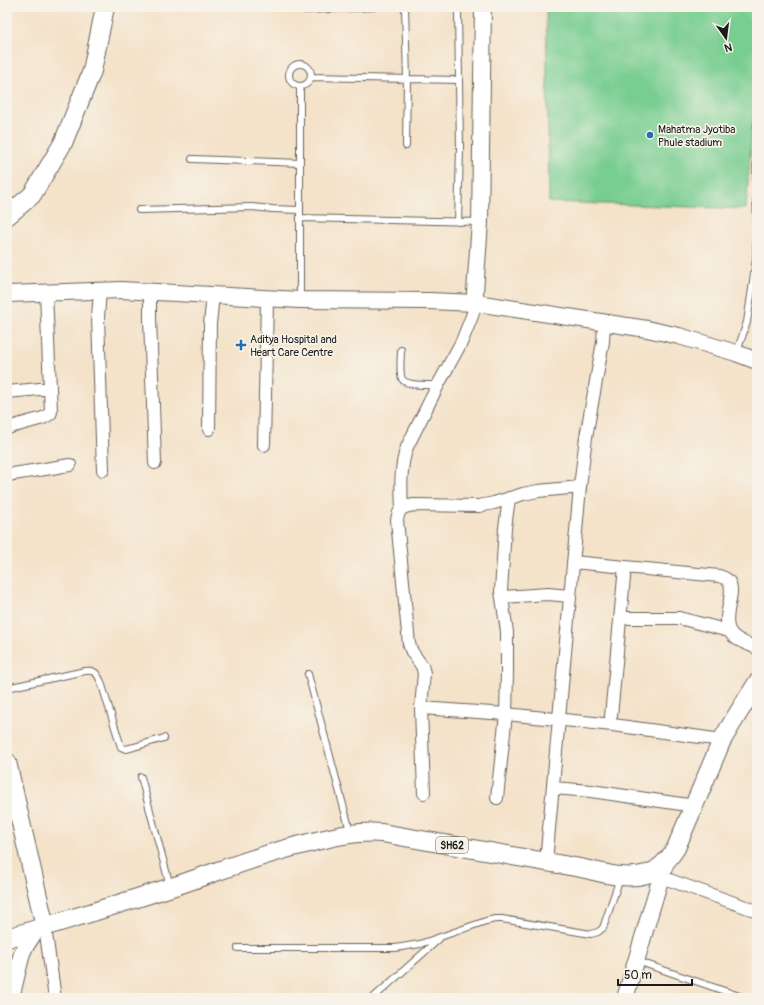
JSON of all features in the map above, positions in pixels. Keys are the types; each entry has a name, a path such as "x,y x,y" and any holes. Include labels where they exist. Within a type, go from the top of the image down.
{"main road":[{"path":"7,216 32,195 63,143 92,71 105,7"},
{"name":"SH62","path":"7,938 171,887 280,850 332,836 351,833 382,833 620,876 636,876 664,869 676,848 695,806 722,740 757,682"},
{"path":"7,762 41,928"}],"street":[{"path":"402,509 402,467 407,447 462,341 474,309 480,222 483,7"},
{"path":"7,294 121,290 267,299 429,301 474,309 647,329 679,336 736,353 757,361"},
{"path":"100,291 98,317 103,470"},
{"path":"150,292 155,463"},
{"path":"7,428 44,418 50,414 46,293"},
{"path":"209,429 210,324 213,296"},
{"path":"264,445 267,299"},
{"path":"546,862 580,487 586,437 602,346 604,323"},
{"path":"7,392 50,388"},
{"path":"7,475 70,465"},
{"path":"424,793 421,708 424,673 422,666 412,652 409,644 397,520 398,513 406,506 479,506 538,491 580,487"},
{"path":"496,798 506,714 507,632 501,591 504,533 509,498"},
{"path":"573,562 718,576 724,578 729,581 731,588 726,622 729,631 734,637 757,648"},
{"path":"611,716 625,567"},
{"path":"502,597 533,594 570,596"},
{"path":"621,618 679,618 729,631"},
{"path":"421,708 559,719 722,740"},
{"path":"553,788 591,791 695,806"},
{"path":"625,998 655,894 664,869 757,911"},
{"path":"11,998 22,953 25,947 41,928"},
{"path":"41,928 55,998"}],"lane":[{"path":"301,7 304,10 374,7"},
{"path":"405,7 407,79 406,146"},
{"path":"457,7 460,150 458,222"},
{"path":"301,64 307,67 311,73 311,76 307,83 300,86 294,84 290,78 290,71 294,66 301,64"},
{"path":"311,76 459,80"},
{"path":"300,86 300,300"},
{"path":"736,353 747,322 756,259 757,125"},
{"path":"192,159 300,164"},
{"path":"139,210 252,207 300,210"},
{"path":"300,218 480,222"},
{"path":"401,350 401,372 403,381 408,384 438,385"},
{"path":"7,688 92,670 98,675 101,682 121,747 126,749 164,738"},
{"path":"308,674 351,833"},
{"path":"141,776 171,887"},
{"path":"238,948 395,948 420,944 486,921 502,919 591,934 598,932 603,928 620,876"},
{"path":"372,998 442,936"},
{"path":"636,961 745,998"}],"green space":[{"name":"Mahatma Jyotiba Phule stadium","path":"546,7 757,7 757,68 746,209 549,202"}],"place":[{"name":"Mahatma Jyotiba Phule stadium","path":"650,135"},
{"name":"Aditya Hospital and Heart Care Centre","path":"241,345"}]}
